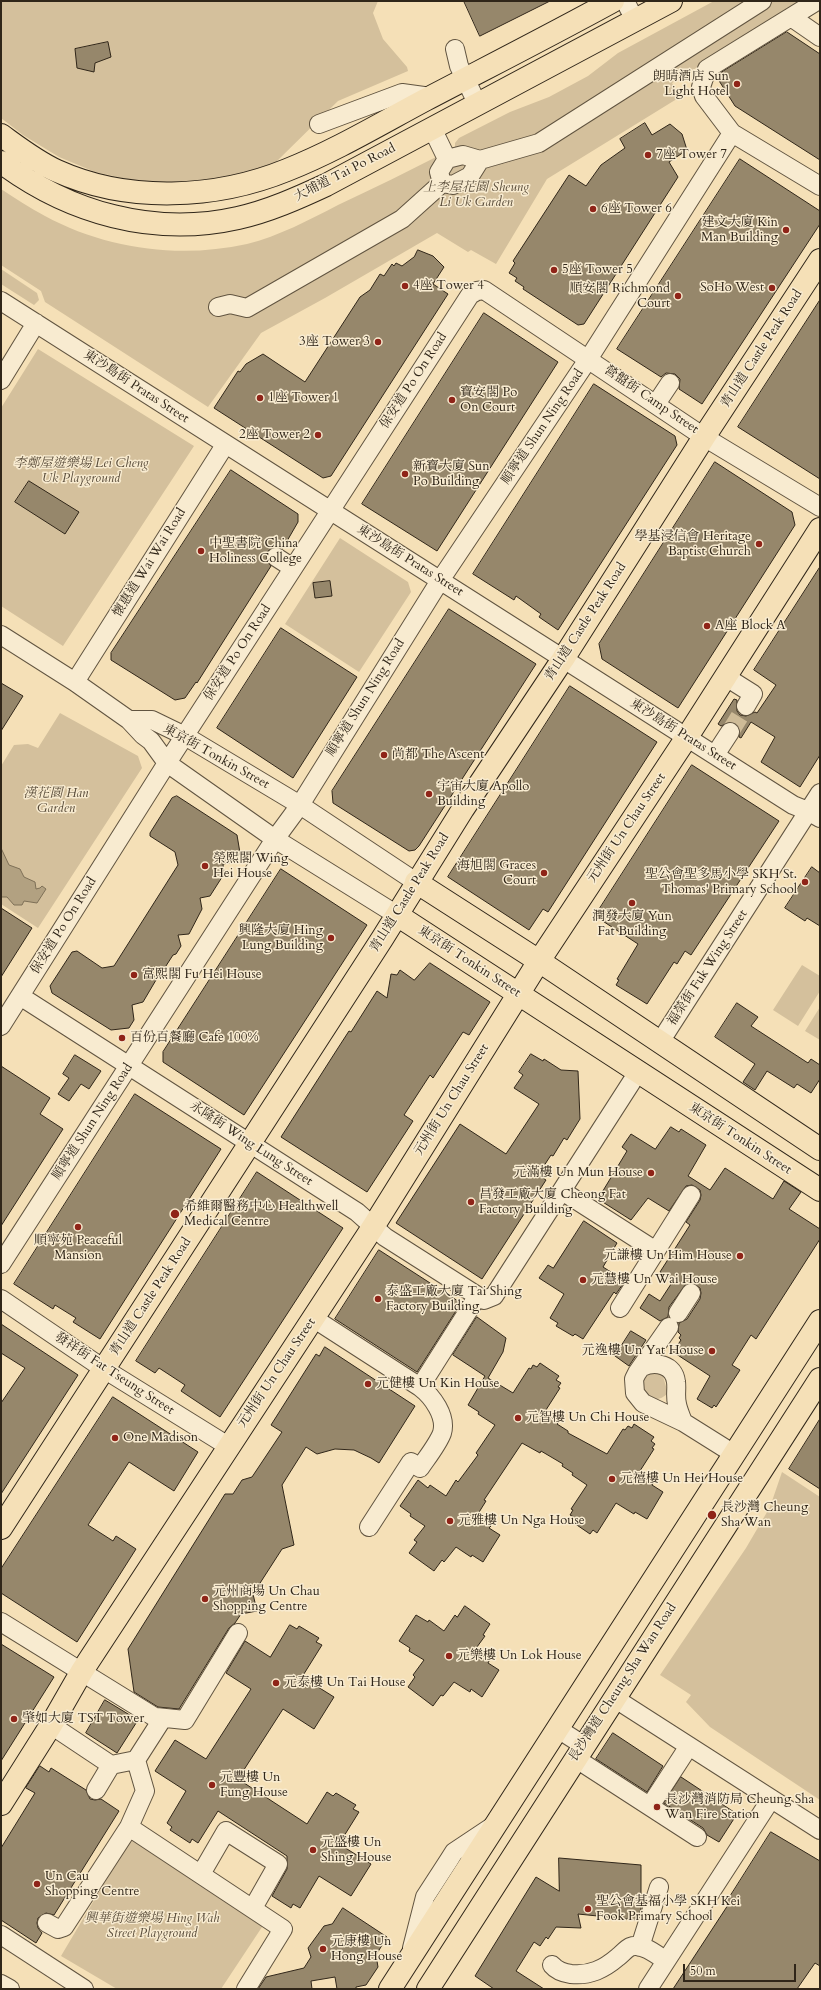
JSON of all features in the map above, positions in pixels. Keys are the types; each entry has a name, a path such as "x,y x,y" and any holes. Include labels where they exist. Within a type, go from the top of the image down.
{"main road":[{"name":"大埔道 Tai Po Road","path":"1,135 38,161 57,171 76,178 123,190 149,193 201,191 258,181 312,160 613,1"},
{"name":"大埔道 Tai Po Road","path":"1,162 39,188 89,210 113,217 148,224 192,224 238,218 285,204 326,185 477,103 671,1"},
{"name":"青山道 Castle Peak Road","path":"1,1528 397,915 462,809 563,659 704,437 820,260"},
{"name":"元州街 Un Chau Street","path":"1,1804 51,1725 82,1671 228,1446 373,1227 539,961 687,737 820,529"},
{"name":"東京街 Tonkin Street","path":"416,882 539,961 820,1149"},
{"name":"東京街 Tonkin Street","path":"397,915 820,1190"},
{"path":"390,1989 820,1321"},
{"name":"長沙灣道 Cheung Sha Wan Road","path":"428,1989 820,1378"}],"street":[{"path":"625,1 635,20"},
{"path":"442,183 439,172 447,159 463,155 480,160 540,143 762,1"},
{"path":"817,1 707,69 700,87 704,96 732,133 820,186"},
{"path":"791,17 820,37"},
{"path":"455,49 459,66 477,103"},
{"path":"319,124 402,93 431,97"},
{"path":"432,128 447,159"},
{"name":"順寧道 Shun Ning Road","path":"1,1264 275,839 300,805 441,579 589,358 732,133"},
{"path":"442,183 453,186 470,176 480,160"},
{"path":"218,307 230,304 247,308 402,220 442,183"},
{"name":"營盤街 Camp Street","path":"484,290 589,358 704,437 820,507"},
{"name":"保安道 Po On Road","path":"1,1026 167,763 470,295 484,290"},
{"name":"東沙島街 Pratas Street","path":"1,301 225,445 441,579 563,659 793,805 814,814"},
{"path":"4,370 36,323"},
{"path":"656,404 670,383"},
{"name":"懷惠道 Wai Wai Road","path":"75,682 225,445"},
{"path":"276,556 293,568"},
{"name":"東京街 Tonkin Street","path":"1,635 75,682 129,720 143,736 151,741 167,763 275,839 397,915"},
{"path":"726,677 753,694 746,706"},
{"name":"東京街 Tonkin Street","path":"129,720 152,720 185,736 300,805 416,882"},
{"path":"715,755 730,732"},
{"name":"福榮街 Fuk Wing Street","path":"660,1042 814,814 820,793"},
{"name":"永隆街 Wing Lung Street","path":"20,996 357,1212 385,1237 477,1297"},
{"path":"420,1387 477,1297 488,1299 494,1296 638,1072"},
{"path":"562,1191 656,1252"},
{"path":"620,1308 691,1195"},
{"path":"691,1293 634,1379 635,1393 643,1403 683,1422 734,1454"},
{"name":"發祥街 Fat Tseung Street","path":"1,1299 104,1369 228,1446"},
{"path":"314,1318 420,1387 427,1393 438,1409 442,1425 442,1433 420,1468 411,1462 369,1528"},
{"path":"642,1367 650,1363 658,1363 666,1366 672,1372 676,1380 677,1403 683,1422"},
{"path":"1,1622 161,1721 136,1760 111,1765 51,1725"},
{"path":"156,1718 185,1720 238,1633"},
{"path":"614,1698 820,1830"},
{"path":"558,1729 579,1752 650,1806 697,1837"},
{"path":"650,1806 689,1746"},
{"path":"47,1923 58,1929 64,1927 129,1827 145,1790 136,1760"},
{"path":"96,1790 111,1765"},
{"path":"648,1989 771,1799"},
{"path":"129,1827 283,1929 246,1989"},
{"path":"200,1874 226,1831 278,1864 253,1908"},
{"path":"640,1947 659,1888"},
{"path":"1,1935 84,1989"},
{"path":"552,1965 555,1969 566,1973 592,1973 608,1965 630,1947 640,1947 650,1950 666,1961"},
{"path":"1,1984 10,1989"}],"green space":[{"path":"1,1 378,1 373,13 383,39 407,67 408,71 338,101 276,162 251,171 210,180 171,183 132,180 95,172 59,157 23,135 1,118"},
{"name":"上李屋花園 Sheung Li Uk Garden","path":"714,1 804,1 672,83 680,97 547,179 496,264 471,250 468,252 437,233 261,333 208,407 45,302 41,291 1,265 1,189 39,213 68,227 118,243 143,248 195,251 259,241 294,227 444,153 455,147 455,143 459,138 510,112 549,97 588,76 618,53"},
{"path":"1,269 37,293 39,300 34,305 1,284"},
{"name":"李鄭屋遊樂場 Lei Cheng Uk Playground","path":"38,349 194,446 63,646 1,606 1,408"},
{"path":"340,538 408,582 411,592 359,672 285,624"},
{"name":"漢花園 Han Garden","path":"60,713 138,756 142,768 38,928 1,904 1,766 14,745 28,744 38,748"},
{"path":"802,965 820,976 820,991 798,1026 773,1010"},
{"path":"820,1007 820,1040 805,1031"},
{"path":"661,1370 668,1393 662,1398 658,1399 649,1398 642,1394 641,1378 644,1373"},
{"path":"782,1472 820,1497 820,1800 710,1727 686,1702 691,1695 660,1675 746,1548 770,1507"},
{"name":"興華街遊樂場 Hing Wah Street Playground","path":"131,1838 264,1924 221,1989 117,1989 61,1956"}],"shaded area":[{"path":"1,848 9,865 20,869 24,877 35,882 36,889 42,886 46,889 37,903 24,901 22,905 14,905 7,897 1,897"}],"building":[{"path":"464,1 550,1 480,36"},
{"path":"787,32 820,54 820,160 735,106 716,76"},
{"path":"108,42 111,57 95,63 94,72 77,68 75,49"},
{"path":"645,123 652,135 670,124 682,134 687,150 669,162 678,177 584,324 578,325 523,289 524,287 515,281 517,278 509,273 515,263 513,261 569,175 586,186 601,165 625,148 620,139"},
{"path":"740,159 820,211 820,224 702,404 679,389 680,379 675,374 666,373 661,377 617,349"},
{"path":"418,250 433,256 444,267 433,284 448,294 331,476 323,478 214,408 238,371 240,372 246,364 263,354 305,382 360,297 370,290 380,274 384,276 392,264 394,266 396,263 402,266 414,257"},
{"path":"820,300 820,479 738,427"},
{"path":"484,313 558,362 437,551 362,504"},
{"path":"594,384 675,436 677,445 558,630 539,617 541,614 516,596 514,600 473,574"},
{"path":"715,462 792,512 795,525 678,708 602,659 599,644"},
{"path":"231,470 298,514 298,522 283,548 272,548 267,552 267,561 271,566 197,683 196,682 185,698 175,700 111,660 111,653"},
{"path":"29,481 79,512 65,534 15,502"},
{"path":"820,567 820,755 800,787 761,762 775,737 751,722 741,738 739,737 739,728 736,723 730,722 721,726 718,724 734,699 737,700 737,711 740,715 746,716 755,712 757,713 776,685 754,670"},
{"path":"330,581 332,596 315,598 313,583"},
{"path":"449,609 536,664 419,846 415,850 409,851 333,803 332,791"},
{"path":"281,628 357,677 293,778 217,728"},
{"path":"1,683 23,696 1,731"},
{"path":"570,686 657,742 548,912 543,909 529,930 448,877"},
{"path":"692,765 779,821 691,955 685,951 677,964 674,962 647,1004 616,985 619,980 617,979 638,944 595,916"},
{"path":"177,796 237,835 240,853 234,862 223,864 224,874 210,896 200,898 202,909 189,934 178,935 181,946 176,954 173,955 164,969 152,970 156,980 143,1002 132,1005 134,1020 129,1028 111,1030 52,993 50,986 72,952 77,951 102,968 114,966 178,865 175,852 150,836 150,833 172,798"},
{"path":"812,867 820,873 820,926 807,918 805,921 785,908"},
{"path":"281,869 367,925 244,1115 163,1062 163,1052"},
{"path":"1,908 32,928 1,977"},
{"path":"430,963 490,1002 469,1035 463,1032 433,1078 430,1075 404,1115 413,1121 367,1192 281,1137 349,1031 351,1032 377,991 387,998 391,974 397,975 400,970 414,980"},
{"path":"737,1003 758,1017 751,1026 808,1063 811,1059 820,1065 820,1079 811,1093 797,1084 794,1088 767,1071 755,1090 743,1082 755,1064 715,1037"},
{"name":"昌發工廠大廈 Cheong Fat Factory Building","path":"531,1054 543,1061 544,1059 561,1070 578,1071 580,1119 567,1140 564,1138 553,1156 551,1155 538,1175 546,1180 482,1279 396,1223 460,1124 506,1154 539,1104 514,1088 523,1075 519,1072"},
{"path":"75,1055 101,1071 89,1089 81,1084 69,1101 58,1094 69,1078 63,1074"},
{"path":"1,1066 50,1098 40,1114 63,1129 1,1226"},
{"path":"135,1094 221,1149 100,1339 73,1322 76,1318 55,1305 53,1309 14,1284"},
{"path":"671,1127 679,1132 681,1129 706,1145 688,1176 710,1190 725,1168 773,1199 784,1181 801,1192 789,1209 820,1229 820,1239 756,1339 751,1335 732,1365 740,1370 716,1407 714,1405 712,1408 697,1399 710,1376 673,1352 681,1340 679,1338 681,1335 678,1332 679,1323 687,1319 700,1299 700,1288 692,1283 686,1284 669,1307 668,1317 660,1321 640,1308 649,1294 660,1301 673,1281 660,1272 690,1225 686,1222 700,1200 700,1190 692,1185 686,1186 669,1211 648,1198 631,1220 598,1199 627,1151 622,1147 631,1134 655,1149"},
{"path":"257,1172 343,1228 220,1417 181,1391 185,1385 159,1368 155,1373 136,1361"},
{"name":"元慧樓 Un Wai House","path":"584,1221 617,1243 603,1267 625,1281 616,1294 614,1292 583,1339 575,1334 573,1336 556,1326 558,1323 550,1318 564,1294 539,1278 548,1265 553,1268"},
{"path":"379,1250 461,1303 417,1372 335,1319"},
{"path":"477,1317 506,1338 503,1352 488,1378 513,1393 529,1368 531,1369 533,1365 537,1367 540,1363 559,1376 556,1380 561,1383 558,1387 560,1388 544,1413 559,1422 557,1424 568,1431 568,1433 607,1454 623,1429 625,1430 628,1426 632,1428 634,1424 654,1437 651,1441 655,1444 652,1448 654,1449 638,1474 653,1483 652,1485 663,1492 647,1519 635,1512 634,1514 616,1503 597,1533 593,1530 590,1534 571,1521 574,1517 570,1515 573,1510 571,1509 587,1485 572,1475 573,1473 562,1466 563,1464 541,1451 540,1453 522,1443 484,1500 486,1501 476,1517 491,1526 489,1528 500,1535 483,1562 472,1555 471,1557 456,1547 444,1562 442,1560 434,1571 409,1553 417,1542 414,1540 425,1526 410,1516 411,1514 400,1506 418,1480 428,1488 430,1485 446,1496 456,1480 458,1482 478,1455 476,1453 495,1425 478,1414 479,1412 468,1405 485,1376 453,1355"},
{"path":"1,1324 78,1375 1,1494 1,1403 25,1368 1,1353"},
{"path":"631,1331 646,1340 629,1366 615,1356"},
{"name":"元州商場 Un Chau Shopping Centre","path":"325,1347 415,1406 379,1463 354,1450 335,1449 317,1454 306,1447 282,1485 294,1545 282,1549 253,1594 257,1611 241,1614 235,1623 229,1628 179,1709 158,1707 134,1692 128,1649 225,1494 233,1494 242,1480 252,1477 282,1432 271,1425 316,1354 319,1356"},
{"path":"113,1397 198,1452 174,1491 129,1462 88,1525 113,1541 116,1536 136,1549 77,1642 1,1593 1,1569"},
{"path":"820,1419 820,1489 789,1469"},
{"name":"元樂樓 Un Lok House","path":"465,1606 490,1624 483,1635 485,1636 474,1651 499,1670 482,1697 471,1689 470,1692 454,1682 443,1696 441,1695 433,1706 408,1687 415,1677 413,1675 424,1660 409,1651 410,1648 399,1641 416,1615 428,1622 429,1620 444,1631 455,1615 457,1617"},
{"path":"290,1625 297,1629 299,1626 319,1638 316,1642 322,1645 302,1677 334,1697 314,1729 283,1709 238,1779 307,1824 327,1792 333,1796 336,1793 356,1805 353,1809 359,1812 339,1844 371,1864 351,1896 319,1876 300,1908 293,1904 291,1908 272,1896 287,1869 287,1856 218,1811 198,1843 192,1839 190,1843 170,1830 172,1827 167,1823 186,1791 155,1771 175,1740 206,1759 251,1689 226,1673 245,1641 270,1657"},
{"name":"肇如大廈 TST Tower","path":"1,1644 54,1677 1,1761"},
{"path":"105,1700 138,1720 117,1753 86,1733"},
{"name":"長沙灣消防局 Cheung Sha Wan Fire Station","path":"613,1733 663,1766 647,1792 596,1759"},
{"name":"Un Cau Shopping Centre","path":"40,1766 49,1772 51,1768 86,1790 90,1799 101,1799 119,1811 54,1915 46,1913 38,1918 38,1928 42,1933 36,1943 1,1920 1,1848 35,1793 26,1788"},
{"path":"681,1777 737,1814 719,1842 707,1835 703,1828 664,1803"},
{"path":"771,1832 820,1861 820,1966 815,1963 797,1989 673,1989 728,1905 726,1903"},
{"path":"559,1858 641,1865 641,1909 637,1920 578,1914 581,1928 556,1927 548,1939 546,1937 540,1946 534,1942 516,1971 544,1989 494,1989 475,1976 536,1877 559,1891"},
{"name":"元康樓 Un Hong House","path":"343,1908 387,1937 376,1955 378,1967 366,1985 356,1987 356,1989 337,1989 335,1977 311,1981 312,1989 258,1989 266,1977 304,1968 311,1957 308,1948 324,1926 332,1924"}],"tunnel":[{"path":"730,732 746,706"}],"place":[{"name":"朗晴酒店 Sun Light Hotel","path":"737,84"},
{"name":"7座 Tower 7","path":"648,155"},
{"name":"6座 Tower 6","path":"593,209"},
{"name":"建文大廈 Kin Man Building","path":"786,230"},
{"name":"5座 Tower 5","path":"554,270"},
{"name":"4座 Tower 4","path":"405,286"},
{"name":"SoHo West","path":"772,288"},
{"name":"順安閣 Richmond Court","path":"678,296"},
{"name":"3座 Tower 3","path":"378,342"},
{"name":"1座 Tower 1","path":"260,398"},
{"name":"寶安閣 Po On Court","path":"452,400"},
{"name":"2座 Tower 2","path":"318,435"},
{"name":"新寶大廈 Sun Po Building","path":"405,474"},
{"name":"學基浸信會 Heritage Baptist Church","path":"759,544"},
{"name":"中聖書院 China Holiness College","path":"201,551"},
{"name":"A座 Block A","path":"707,626"},
{"name":"尚都 The Ascent","path":"384,755"},
{"name":"宇宙大廈 Apollo Building","path":"429,794"},
{"name":"榮熙閣 Wing Hei House","path":"205,866"},
{"name":"海旭閣 Graces Court","path":"544,873"},
{"name":"聖公會聖多馬小學 SKH St. Thomas' Primary School","path":"805,882"},
{"name":"潤發大廈 Yun Fat Building","path":"632,903"},
{"name":"興隆大廈 Hing Lung Building","path":"331,938"},
{"name":"富熙閣 Fu Hei House","path":"134,975"},
{"name":"百份百餐廳 Cafe 100%","path":"122,1038"},
{"name":"元滿樓 Un Mun House","path":"651,1173"},
{"name":"昌發工廠大廈 Cheong Fat Factory Building","path":"471,1202"},
{"name":"希維爾醫務中心 Healthwell Medical Centre","path":"175,1214"},
{"name":"順寧苑 Peaceful Mansion","path":"78,1227"},
{"name":"元謙樓 Un Him House","path":"740,1256"},
{"name":"元慧樓 Un Wai House","path":"583,1280"},
{"name":"泰盛工廠大廈 Tai Shing Factory Building","path":"378,1299"},
{"name":"元逸樓 Un Yat House","path":"712,1351"},
{"name":"元健樓 Un Kin House","path":"368,1384"},
{"name":"元智樓 Un Chi House","path":"518,1418"},
{"name":"One Madison","path":"115,1438"},
{"name":"元禧樓 Un Hei House","path":"612,1479"},
{"name":"長沙灣 Cheung Sha Wan","path":"712,1515"},
{"name":"元雅樓 Un Nga House","path":"450,1521"},
{"name":"元州商場 Un Chau Shopping Centre","path":"205,1599"},
{"name":"元樂樓 Un Lok House","path":"449,1656"},
{"name":"元泰樓 Un Tai House","path":"276,1683"},
{"name":"肇如大廈 TST Tower","path":"14,1719"},
{"name":"元豐樓 Un Fung House","path":"212,1785"},
{"name":"長沙灣消防局 Cheung Sha Wan Fire Station","path":"657,1807"},
{"name":"元盛樓 Un Shing House","path":"313,1850"},
{"name":"Un Cau Shopping Centre","path":"37,1884"},
{"name":"聖公會基福小學 SKH Kei Fook Primary School","path":"588,1909"},
{"name":"元康樓 Un Hong House","path":"323,1949"}]}
